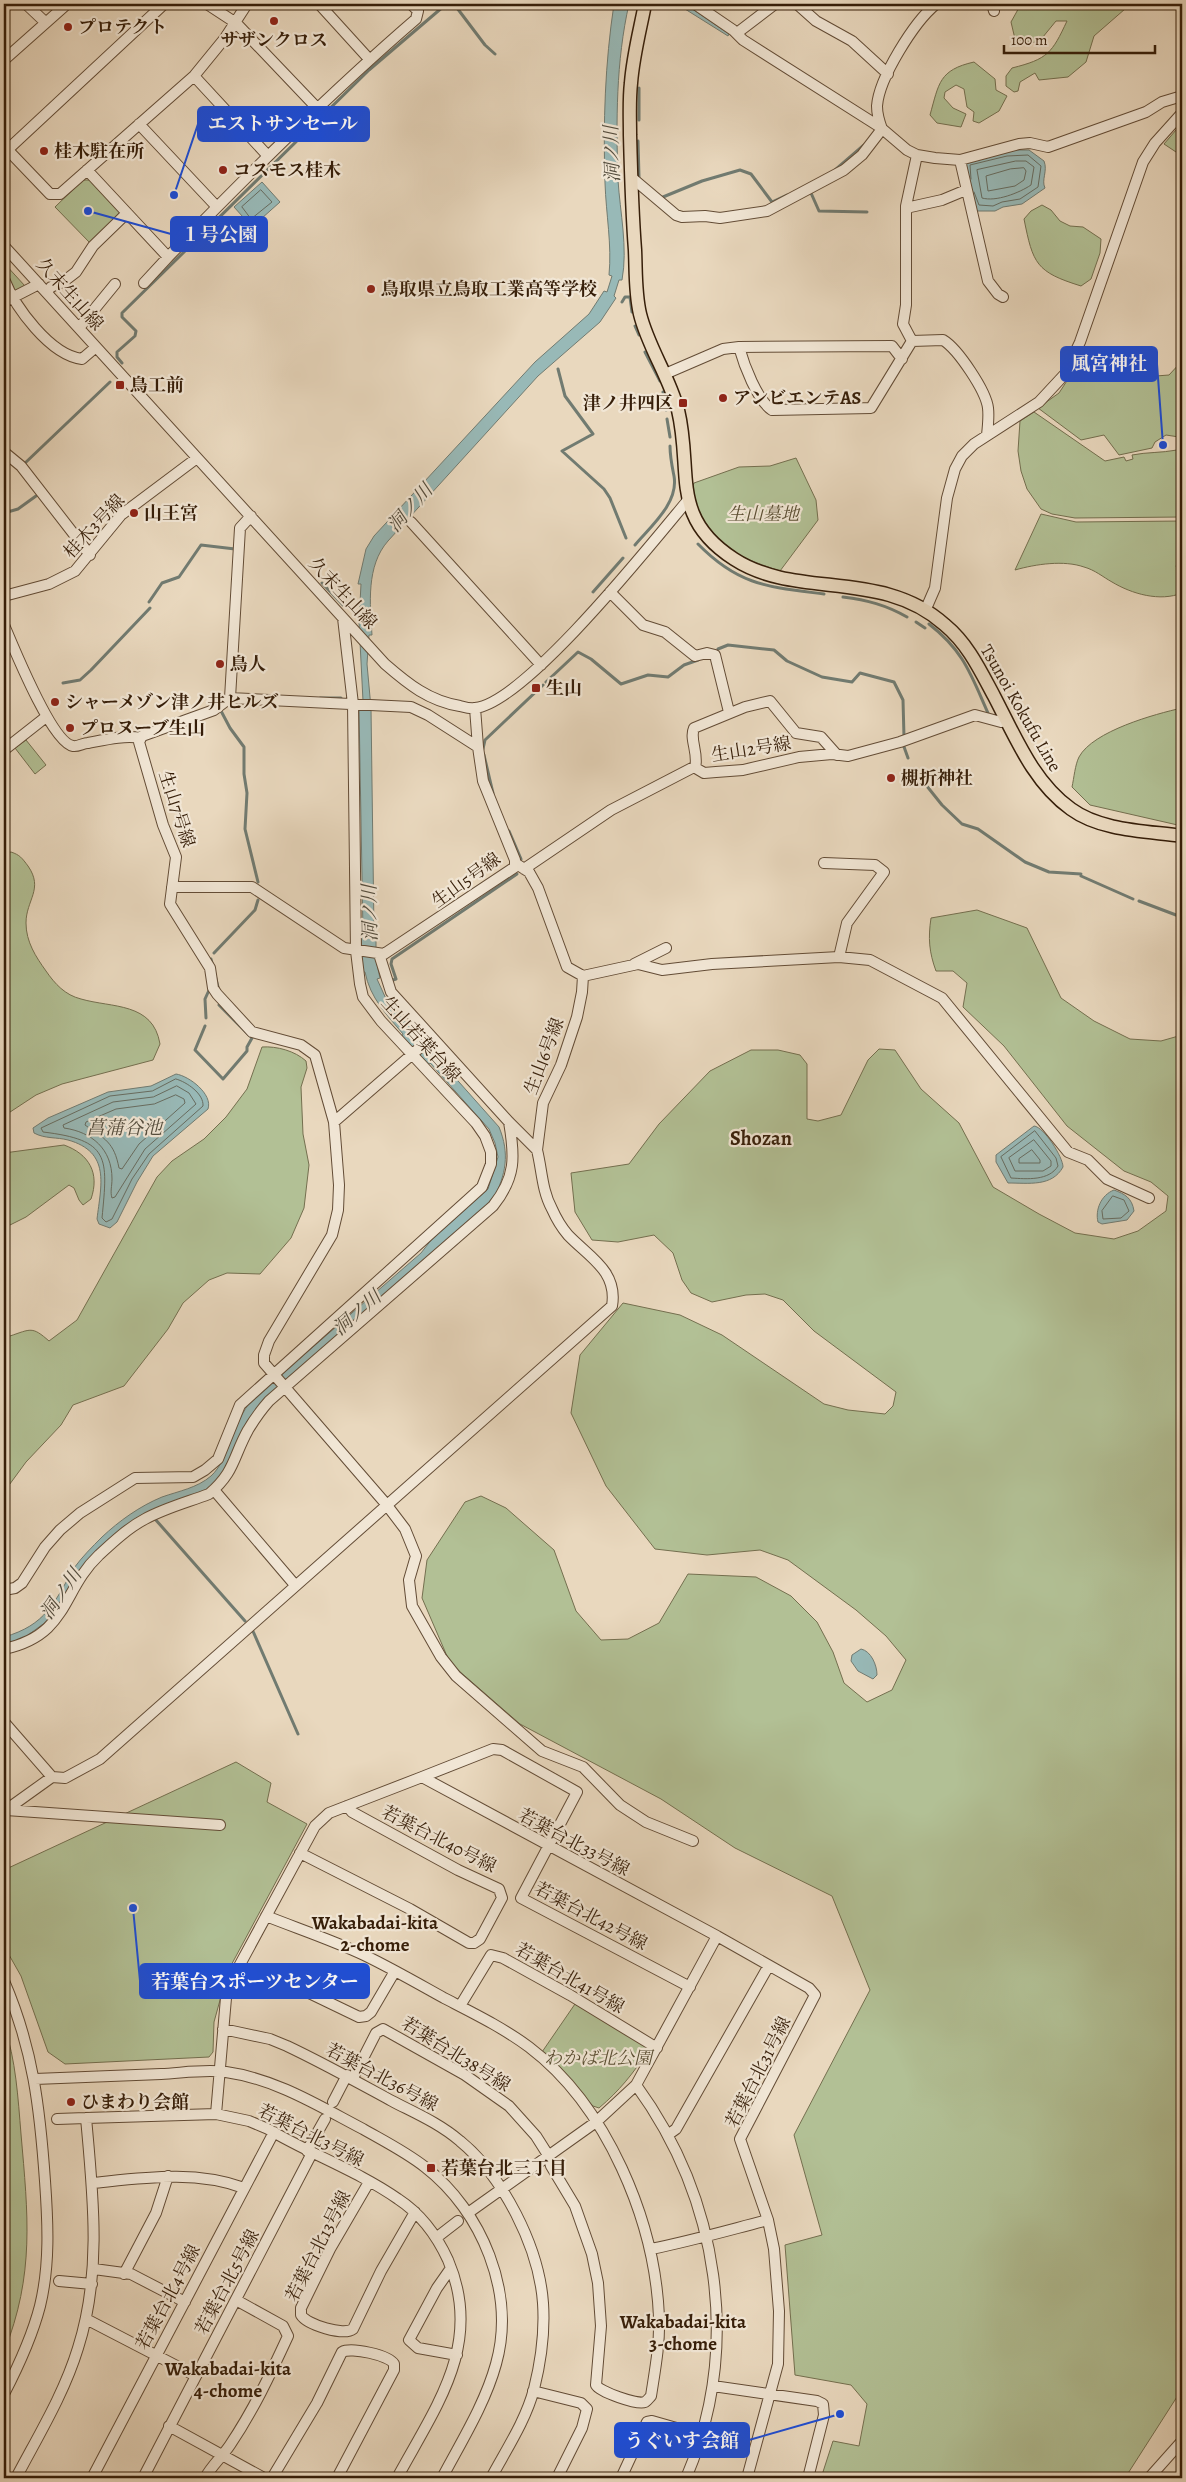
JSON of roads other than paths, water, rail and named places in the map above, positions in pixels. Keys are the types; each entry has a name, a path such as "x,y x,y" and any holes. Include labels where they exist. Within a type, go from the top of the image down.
{"main road":[{"name":"Tsunoi Kokufu Line","path":"645,4 630,86 631,177 636,294 640,316 665,374 678,413 688,500 701,531 715,545 734,559 760,572 786,579 874,589 925,611 944,623 972,655 1035,771 1045,785 1072,810 1116,827 1182,836"}],"street":[{"path":"26,4 45,22"},
{"path":"4,60 67,4"},
{"path":"164,4 5,150 50,194 60,194 194,76 236,23 247,4"},
{"path":"208,4 236,23 318,109"},
{"path":"318,4 369,59"},
{"path":"144,283 268,156 369,59 416,19 418,12 411,4"},
{"path":"695,4 737,33 743,40 882,129 907,150 918,155 960,160 1019,144 1030,143 1048,148 1146,112 1162,102 1182,96"},
{"path":"737,33 776,4"},
{"path":"797,4 816,21 852,41 888,74"},
{"path":"882,129 877,114 877,104 888,74 926,13 936,4"},
{"path":"194,76 268,156"},
{"path":"925,611 935,588 947,498 955,469 962,456 987,435 1039,402 1065,374 1080,342 1143,162 1157,141 1182,113"},
{"path":"140,124 217,207"},
{"path":"631,177 676,215 682,217 705,216 720,218 768,211 829,179 862,156 882,129"},
{"path":"912,341 903,324 906,306 906,208 918,155"},
{"path":"960,160 988,280 998,294 1004,297"},
{"path":"87,170 168,257"},
{"path":"906,208 942,200 966,190"},
{"path":"46,292 76,272 94,246 126,213"},
{"name":"久末生山線","path":"4,246 385,664 428,698 475,708"},
{"path":"4,279 8,300 55,348 82,359 96,347"},
{"path":"8,300 39,284"},
{"path":"79,328 115,284"},
{"path":"912,341 943,340 953,343 985,394 988,408 987,435"},
{"path":"739,348 763,403 772,410 871,408 912,341"},
{"path":"665,374 723,349 892,346 902,359"},
{"path":"4,452 21,466 90,555"},
{"name":"桂木3号線","path":"4,596 49,584 75,571 129,508 197,458"},
{"path":"475,708 496,700 524,681 610,592 688,500"},
{"path":"230,698 240,528 251,516"},
{"path":"412,522 540,665"},
{"path":"610,592 643,625 665,632 695,656 707,653 715,655 729,712"},
{"name":"生山若葉台線","path":"4,1590 15,1588 22,1583 45,1547 60,1530 80,1513 128,1482 135,1478 193,1477 218,1459 240,1405 472,1197 482,1187 487,1176 491,1164 491,1152 485,1136 476,1123 410,1055 362,997 356,951 353,704 343,618"},
{"path":"5,631 46,717 69,745 76,746 132,737 141,738 214,710 230,698 411,707 428,715 478,747"},
{"path":"695,768 698,758 692,733 694,728 729,712 770,701 796,733 821,737 837,755"},
{"name":"生山5号線","path":"379,954 384,954 398,946 519,866 483,781 475,708"},
{"name":"生山2号線","path":"519,866 610,810 695,768 704,773 742,770 799,757 848,756 975,716 1001,722 1006,720"},
{"path":"4,750 46,717"},
{"name":"生山7号線","path":"141,738 139,742 163,825 176,857 170,904 210,968 213,988 252,1032 301,1046 316,1056 334,1122 339,1185 338,1210 332,1235 269,1341 264,1355 264,1363 386,1504 404,1529 416,1556 410,1580 412,1606 431,1640 456,1676 542,1751 584,1767 620,1805 646,1822 693,1841"},
{"path":"824,863 875,865 884,872 847,922 839,957"},
{"path":"519,866 529,872 538,888 567,967 583,976 633,965 643,965 662,970 712,964 839,957 870,960 883,965 895,974 942,998 1068,1152 1088,1160 1107,1179 1149,1198"},
{"path":"172,887 188,889 252,887 344,948 379,954 390,992 537,1150"},
{"path":"633,965 639,960 661,952 666,948"},
{"name":"生山6号線","path":"52,1777 65,1778 100,1759 294,1585 612,1306 614,1295 606,1272 567,1234 551,1208 543,1182 537,1150 543,1103 561,1064 577,1016 583,976"},
{"path":"334,1122 431,1038"},
{"path":"4,1649 34,1638 53,1623 97,1557 117,1538 144,1520 209,1494 214,1490 232,1470 247,1432 258,1414 430,1259 446,1248 494,1206 505,1191 513,1171 513,1143 509,1122"},
{"path":"214,1490 294,1585"},
{"path":"4,1722 52,1777 6,1810 220,1825"},
{"name":"若葉台北42号線","path":"422,1778 493,1749 502,1750 577,1792 521,1898 690,1987"},
{"path":"216,2114 226,1998 237,1970 320,1819 348,1806 422,1778"},
{"name":"若葉台北33号線","path":"422,1778 717,1936"},
{"name":"若葉台北40号線","path":"300,1853 410,1909 469,1943 480,1939 502,1898 499,1889 352,1812 348,1806"},
{"path":"266,1916 332,1941 394,1971 498,2026 529,2047 574,2090 596,2122 645,2224 659,2316 659,2349 651,2396 646,2401 641,2402 602,2392 596,2385 601,2326 598,2283 592,2254 575,2206 551,2166 548,2155"},
{"path":"468,2214 596,2122 636,2085 717,1936"},
{"name":"若葉台北31号線","path":"717,1936 768,1967 809,1988 815,1996 740,2139 768,2220 774,2250 779,2311 778,2364 747,2478"},
{"name":"若葉台北41号線","path":"460,2006 491,1955 503,1958 570,1995 656,2048"},
{"path":"669,2134 676,2129 768,1967"},
{"path":"237,1970 303,1990 359,2018 371,2012 394,1971"},
{"path":"4,1981 29,2052 35,2079 41,2121 48,2232 47,2268 40,2305 28,2344 4,2394"},
{"name":"若葉台北36号線","path":"223,2029 270,2039 350,2077 373,2091 426,2117 461,2141 485,2166 502,2190 536,2263 543,2302 543,2341 534,2391 515,2433 491,2478"},
{"name":"若葉台北38号線","path":"350,2077 376,2033 384,2029 466,2075 510,2106 536,2136 548,2155"},
{"path":"35,2079 220,2072 269,2082 317,2105 403,2151 441,2181 482,2234 498,2285 501,2313 500,2340 496,2364 481,2405 442,2478"},
{"path":"334,2102 350,2077"},
{"path":"636,2085 669,2134 692,2187 713,2264 717,2331 713,2386 701,2434 686,2478"},
{"name":"若葉台北3号線","path":"57,2120 216,2114 249,2120 398,2198 415,2212 436,2238 451,2268 456,2280 461,2310 457,2355 449,2382 397,2478"},
{"path":"16,2478 61,2392 78,2349 86,2319 94,2269 92,2183 86,2118"},
{"name":"若葉台北5号線","path":"143,2478 236,2300 325,2119"},
{"name":"若葉台北4号線","path":"92,2478 274,2132"},
{"path":"92,2183 168,2176 205,2178 244,2188"},
{"path":"124,2274 156,2213 168,2176"},
{"name":"若葉台北13号線","path":"369,2182 330,2249 301,2308 301,2316 307,2322 343,2333 352,2329 381,2270 415,2212"},
{"path":"650,2249 706,2238 768,2220"},
{"path":"436,2238 458,2221"},
{"path":"451,2268 437,2288 410,2340 418,2348 457,2355"},
{"path":"94,2269 131,2274 185,2302"},
{"path":"59,2281 92,2284"},
{"path":"205,2478 213,2463 222,2454 257,2399 288,2336 283,2326 236,2300"},
{"path":"86,2319 196,2376"},
{"path":"272,2478 316,2403 342,2352 350,2349 389,2358 394,2364 394,2370 337,2478"},
{"path":"713,2386 817,2401 824,2406 808,2478"},
{"path":"534,2391 581,2403 588,2409 582,2428 557,2478"},
{"path":"621,2478 647,2422 652,2421 701,2434"},
{"path":"170,2426 264,2478"},
{"path":"1149,2478 1182,2441"}],"water":[{"name":"洞ノ川","path":"614,4 629,4 619,69 618,180 623,230 624,268 622,280 619,280 614,296 616,298 600,322 538,376 388,541 376,562 371,586 372,635 369,635 367,664 371,708 374,931 376,931 376,960 380,978 377,979 387,1001 499,1127 505,1146 504,1173 493,1200 265,1399 247,1421 225,1471 204,1493 152,1510 121,1529 50,1619 24,1638 4,1644 4,1637 30,1626 47,1611 61,1592 77,1564 115,1525 146,1505 162,1497 194,1486 211,1476 222,1460 240,1418 252,1400 421,1253 432,1239 488,1189 498,1157 489,1129 430,1063 427,1065 402,1036 403,1034 375,998 365,972 362,972 359,708 363,701 359,622 361,584 358,584 366,549 374,536 535,362 589,314 604,291 607,292 612,276 609,275 604,138 607,71"},
{"path":"677,4 685,4 729,34 728,36"},
{"path":"1015,150 1029,150 1044,161 1045,188 1022,204 1003,207 995,211 976,211 963,161"},
{"path":"262,182 280,202 252,227 234,207"},
{"name":"菖蒲谷池","path":"176,1074 187,1078 204,1092 209,1103 208,1109 153,1156 137,1182 117,1222 110,1228 99,1224 97,1219 101,1182 97,1161 82,1145 68,1140 38,1135 34,1133 33,1128 48,1118 108,1092 151,1086"},
{"path":"1034,1126 1043,1131 1052,1143 1063,1167 1053,1178 1046,1181 1008,1183 996,1162 996,1155"},
{"path":"1114,1190 1127,1197 1132,1203 1134,1211 1127,1220 1102,1224 1098,1222 1098,1208 1102,1199"},
{"path":"861,1649 868,1652 875,1663 877,1675 873,1679 858,1671 851,1661 852,1655"}],"waterway":[{"path":"454,4 485,45 495,54"},
{"path":"122,363 117,357 117,352 135,336 136,331 122,317 122,313 369,70 444,6"},
{"path":"639,88 639,120"},
{"path":"638,141 639,177"},
{"path":"835,170 864,145"},
{"path":"663,197 702,181 740,170 751,174 772,202 787,195"},
{"path":"811,193 819,211 867,212"},
{"path":"622,302 625,297 630,297 632,312"},
{"path":"635,326 639,335"},
{"path":"645,352 660,381"},
{"path":"558,369 565,396 593,434 562,451 604,489 610,498 626,538"},
{"path":"24,464 110,382"},
{"path":"663,392 666,410"},
{"path":"667,419 670,437"},
{"path":"635,545 662,514 672,496 674,476 670,446"},
{"path":"4,513 18,509 36,496"},
{"path":"698,544 727,569 756,582 787,589 824,594"},
{"path":"149,602 162,583 179,577 201,545 235,549"},
{"path":"593,592 623,558"},
{"path":"322,583 343,605"},
{"path":"843,597 876,604 892,609 907,617"},
{"path":"63,683 80,680 150,608"},
{"path":"916,622 925,628"},
{"path":"929,624 959,654 971,675 988,713"},
{"path":"718,649 728,645 774,650 787,661 822,677 852,682 860,673 894,682 903,700 904,737"},
{"path":"546,682 578,652 591,659 621,684 648,675 668,677 684,665 698,660"},
{"path":"483,749 485,740 543,685"},
{"path":"320,698 341,698"},
{"path":"220,709 230,728 244,747 244,774 247,793 245,829 258,882"},
{"path":"903,744 908,758"},
{"path":"484,755 493,793"},
{"path":"926,785 942,805 962,824 978,829 1025,862 1049,872 1081,874"},
{"path":"509,831 521,859"},
{"path":"393,980 396,979 391,964 392,959 517,874"},
{"path":"1081,876 1133,899"},
{"path":"214,953 255,910 258,900"},
{"path":"1139,901 1176,915 1182,912"},
{"path":"211,959 219,991"},
{"path":"206,1018 205,999 210,988"},
{"path":"219,1005 252,1038 247,1051 223,1079"},
{"path":"205,1026 195,1050 223,1079"},
{"path":"155,1519 245,1621"},
{"path":"252,1629 298,1734"}],"place":[{"name":"サザンクロス","path":"274,21"},
{"name":"プロテクト","path":"68,27"},
{"name":"桂木駐在所","path":"44,151"},
{"name":"コスモス桂木","path":"223,170"},
{"name":"エストサンセール","path":"174,195"},
{"name":"１号公園","path":"88,211"},
{"name":"鳥取県立鳥取工業高等学校","path":"371,289"},
{"name":"鳥工前","path":"120,385"},
{"name":"アンビエンテAS","path":"723,398"},
{"name":"津ノ井四区","path":"683,403"},
{"name":"風宮神社","path":"1163,445"},
{"name":"山王宮","path":"134,513"},
{"name":"鳥人","path":"220,664"},
{"name":"生山","path":"536,688"},
{"name":"シャーメゾン津ノ井ヒルズ","path":"55,702"},
{"name":"プロヌーブ生山","path":"70,728"},
{"name":"槻折神社","path":"891,778"},
{"name":"若葉台スポーツセンター","path":"133,1908"},
{"name":"ひまわり会館","path":"71,2102"},
{"name":"若葉台北三丁目","path":"431,2168"},
{"name":"うぐいす会館","path":"840,2414"}],"district":[{"name":"Shozan","path":"761,1138"},
{"name":"Wakabadai-kita 2-chome","path":"375,1934"},
{"name":"Wakabadai-kita 3-chome","path":"683,2333"},
{"name":"Wakabadai-kita 4-chome","path":"228,2380"}],"park label":[{"name":"生山墓地","path":"763,514"},
{"name":"わかば北公園","path":"598,2058"}]}
